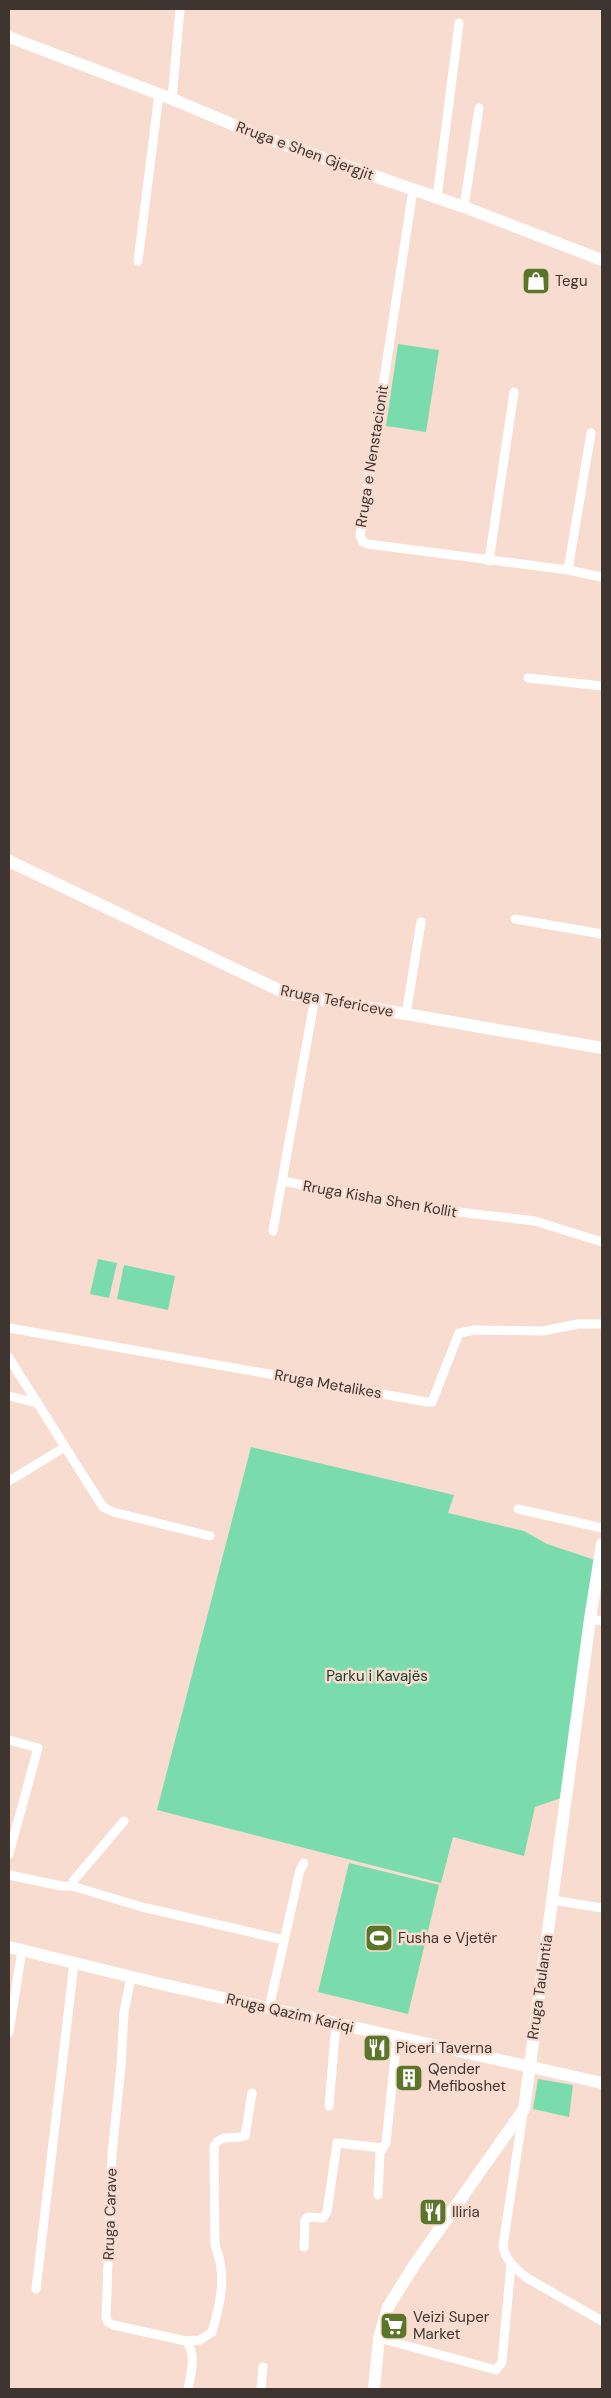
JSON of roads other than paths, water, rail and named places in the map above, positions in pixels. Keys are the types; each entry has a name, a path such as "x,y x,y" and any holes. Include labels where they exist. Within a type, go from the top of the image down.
{"street":[{"path":"172,99 180,9"},
{"path":"437,198 459,23"},
{"name":"Rruga e Shen Gjergjit","path":"9,37 172,99 265,138 464,207 602,260"},
{"path":"138,260 159,94"},
{"path":"464,207 479,108"},
{"name":"Rruga e Nenstacionit","path":"413,190 360,536 363,542 368,544 568,570 602,577"},
{"path":"489,561 514,392"},
{"path":"568,570 591,433"},
{"path":"528,678 602,686"},
{"name":"Rruga Tefericeve","path":"9,861 269,987 301,997 314,997 406,1015 602,1048"},
{"path":"515,919 602,934"},
{"path":"406,1015 421,922"},
{"name":"Rruga Kisha Shen Kollit","path":"314,997 283,1181 406,1206 535,1221 602,1242"},
{"path":"273,1231 283,1181"},
{"name":"Rruga Metalikes","path":"9,1328 432,1402 459,1333 475,1330 543,1330 578,1324 602,1324"},
{"path":"9,1358 99,1502 107,1510 210,1536"},
{"path":"9,1396 37,1403"},
{"path":"9,1481 65,1447"},
{"path":"518,1509 602,1528"},
{"name":"Rruga Taulantia","path":"374,2389 379,2338 388,2307 398,2289 524,2108 552,1900 596,1620 602,1544"},
{"path":"9,1740 38,1748 9,1854"},
{"path":"72,1886 74,1880 124,1821"},
{"path":"269,2008 300,1870 304,1863"},
{"path":"9,1875 61,1886 72,1886 142,1908 284,1940"},
{"path":"552,1900 602,1908"},
{"name":"Rruga Qazim Kariqi","path":"9,1947 131,1977 602,2083"},
{"path":"9,2032 22,1950"},
{"path":"36,2289 74,1963"},
{"name":"Rruga Carave","path":"131,1977 124,2012 121,2066 112,2154 106,2318 113,2325 186,2341"},
{"path":"329,2106 336,2024"},
{"path":"378,2195 380,2153 386,2143 397,2038"},
{"path":"186,2341 200,2340 212,2332 221,2301 221,2260 214,2246 214,2147 216,2141 221,2138 245,2136 252,2093"},
{"path":"524,2108 503,2246 504,2254 511,2264 527,2278 602,2321"},
{"path":"304,2247 305,2220 308,2217 319,2218 325,2216 337,2143 383,2148"},
{"path":"379,2338 496,2370 502,2362 511,2264"},
{"path":"186,2341 192,2349 193,2356 188,2389"},
{"path":"261,2389 263,2367"}],"place":[{"name":"Tegu","path":"536,281"},
{"name":"Fusha e Vjetër","path":"379,1938"},
{"name":"Piceri Taverna","path":"377,2048"},
{"name":"Qender Mefiboshet","path":"409,2078"},
{"name":"Iliria","path":"433,2212"},
{"name":"Veizi Super Market","path":"394,2326"}],"park label":[{"name":"Parku i Kavajës","path":"377,1676"}]}
